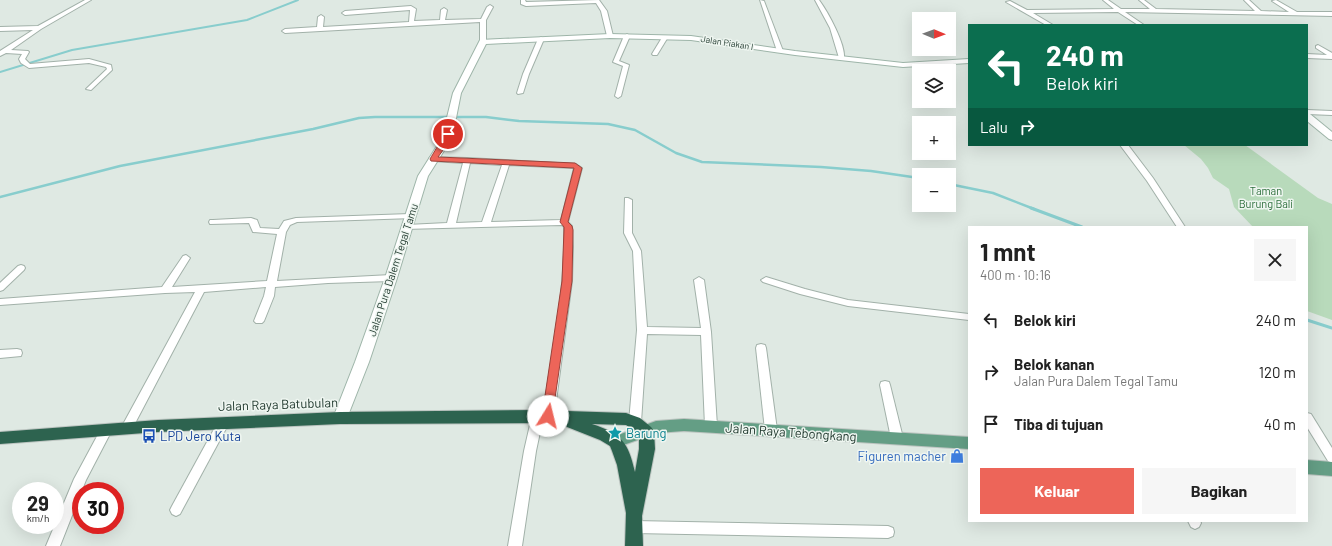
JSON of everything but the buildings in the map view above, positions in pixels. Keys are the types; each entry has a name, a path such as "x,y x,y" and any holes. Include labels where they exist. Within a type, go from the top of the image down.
{"highway":[{"name":"Jalan Raya Batubulan","path":"548,416 587,428 615,442"},
{"name":"Jalan Raya Batubulan","path":"0,438 127,428 340,418 548,416 626,419 641,426"},
{"path":"634,546 634,521 647,449 641,426"},
{"path":"615,442 621,454 634,521"}],"main road":[{"name":"Jalan Raya Tebongkang","path":"615,442 641,426 711,426 968,443"},
{"path":"1308,467 1332,469"}],"street":[{"path":"0,54 39,28 89,0"},
{"path":"522,0 523,3 526,4 597,1 604,11 610,36"},
{"path":"817,0 826,12 838,41 842,58"},
{"path":"1105,0 1140,24"},
{"path":"1141,0 1154,10"},
{"path":"1246,0 1260,12"},
{"path":"762,1 780,51"},
{"path":"1274,1 1296,14"},
{"path":"1008,2 1048,24"},
{"path":"483,42 483,20 490,7"},
{"path":"345,13 411,8 413,9 411,23"},
{"path":"442,22 444,10"},
{"path":"1026,12 1167,10 1332,14"},
{"path":"1167,10 1179,18"},
{"path":"320,28 321,17"},
{"path":"285,31 483,20"},
{"path":"0,29 39,28"},
{"path":"0,33 8,29"},
{"name":"Jalan Piakan I","path":"483,42 610,36 696,38 780,51 903,65 968,61"},
{"path":"618,96 626,65 616,62 627,36"},
{"path":"655,54 665,37"},
{"path":"520,93 526,74 541,39"},
{"name":"Jalan Pura Dalem Tegal Tamu","path":"340,418 362,362 391,278 423,176 447,138 457,92 483,42"},
{"path":"1318,47 1332,56"},
{"path":"6,50 26,52 22,59 27,64 89,61 109,66 110,69 89,89"},
{"path":"1308,56 1332,56"},
{"path":"1308,112 1332,113"},
{"path":"1308,117 1332,137"},
{"path":"1125,146 1150,180 1180,226"},
{"path":"433,159 575,165 578,167 564,222"},
{"path":"451,225 467,160"},
{"path":"486,224 506,163"},
{"path":"628,200 628,234 637,251 642,330 641,426"},
{"path":"213,222 251,220 254,222 256,230 282,232"},
{"path":"259,321 269,296 270,284 284,226 294,221 409,221 451,225 564,222 568,226 567,281 548,416 530,451 515,546"},
{"path":"164,290 186,258"},
{"path":"0,288 21,268"},
{"path":"0,302 164,290 201,289 328,280 391,278"},
{"path":"699,280 706,332 711,426"},
{"path":"766,280 803,292 848,303 968,317"},
{"path":"127,428 201,289"},
{"path":"642,330 706,332"},
{"path":"762,348 771,430"},
{"path":"0,354 17,353"},
{"path":"885,385 897,438"},
{"path":"1308,419 1332,458"},
{"path":"176,510 223,423"},
{"path":"53,546 80,478 106,430"},
{"path":"634,521 888,532"}],"green space":[{"name":"Taman Burung Bali","path":"1185,146 1246,146 1318,198 1332,204 1332,320 1308,311 1308,226 1252,226 1234,207 1229,189 1213,178 1201,159"}],"waterway":[{"path":"0,72 72,50 247,20 298,0"},
{"path":"0,197 120,166 313,129 359,118 375,117 486,117 519,121 608,124 635,130 676,153 702,162 821,167 871,171 912,177"},
{"path":"956,185 993,193 1034,209"},
{"path":"1031,208 1079,226"},
{"path":"1308,320 1332,328"}],"place":[{"name":"Barung","path":"615,433"},
{"name":"LPD Jero Kuta","path":"149,436"},
{"name":"Figuren macher","path":"957,456"}],"route":[{"path":"448,134 445,142 433,159 575,165 578,168 564,222 568,226 569,247 567,281 548,416"}]}
